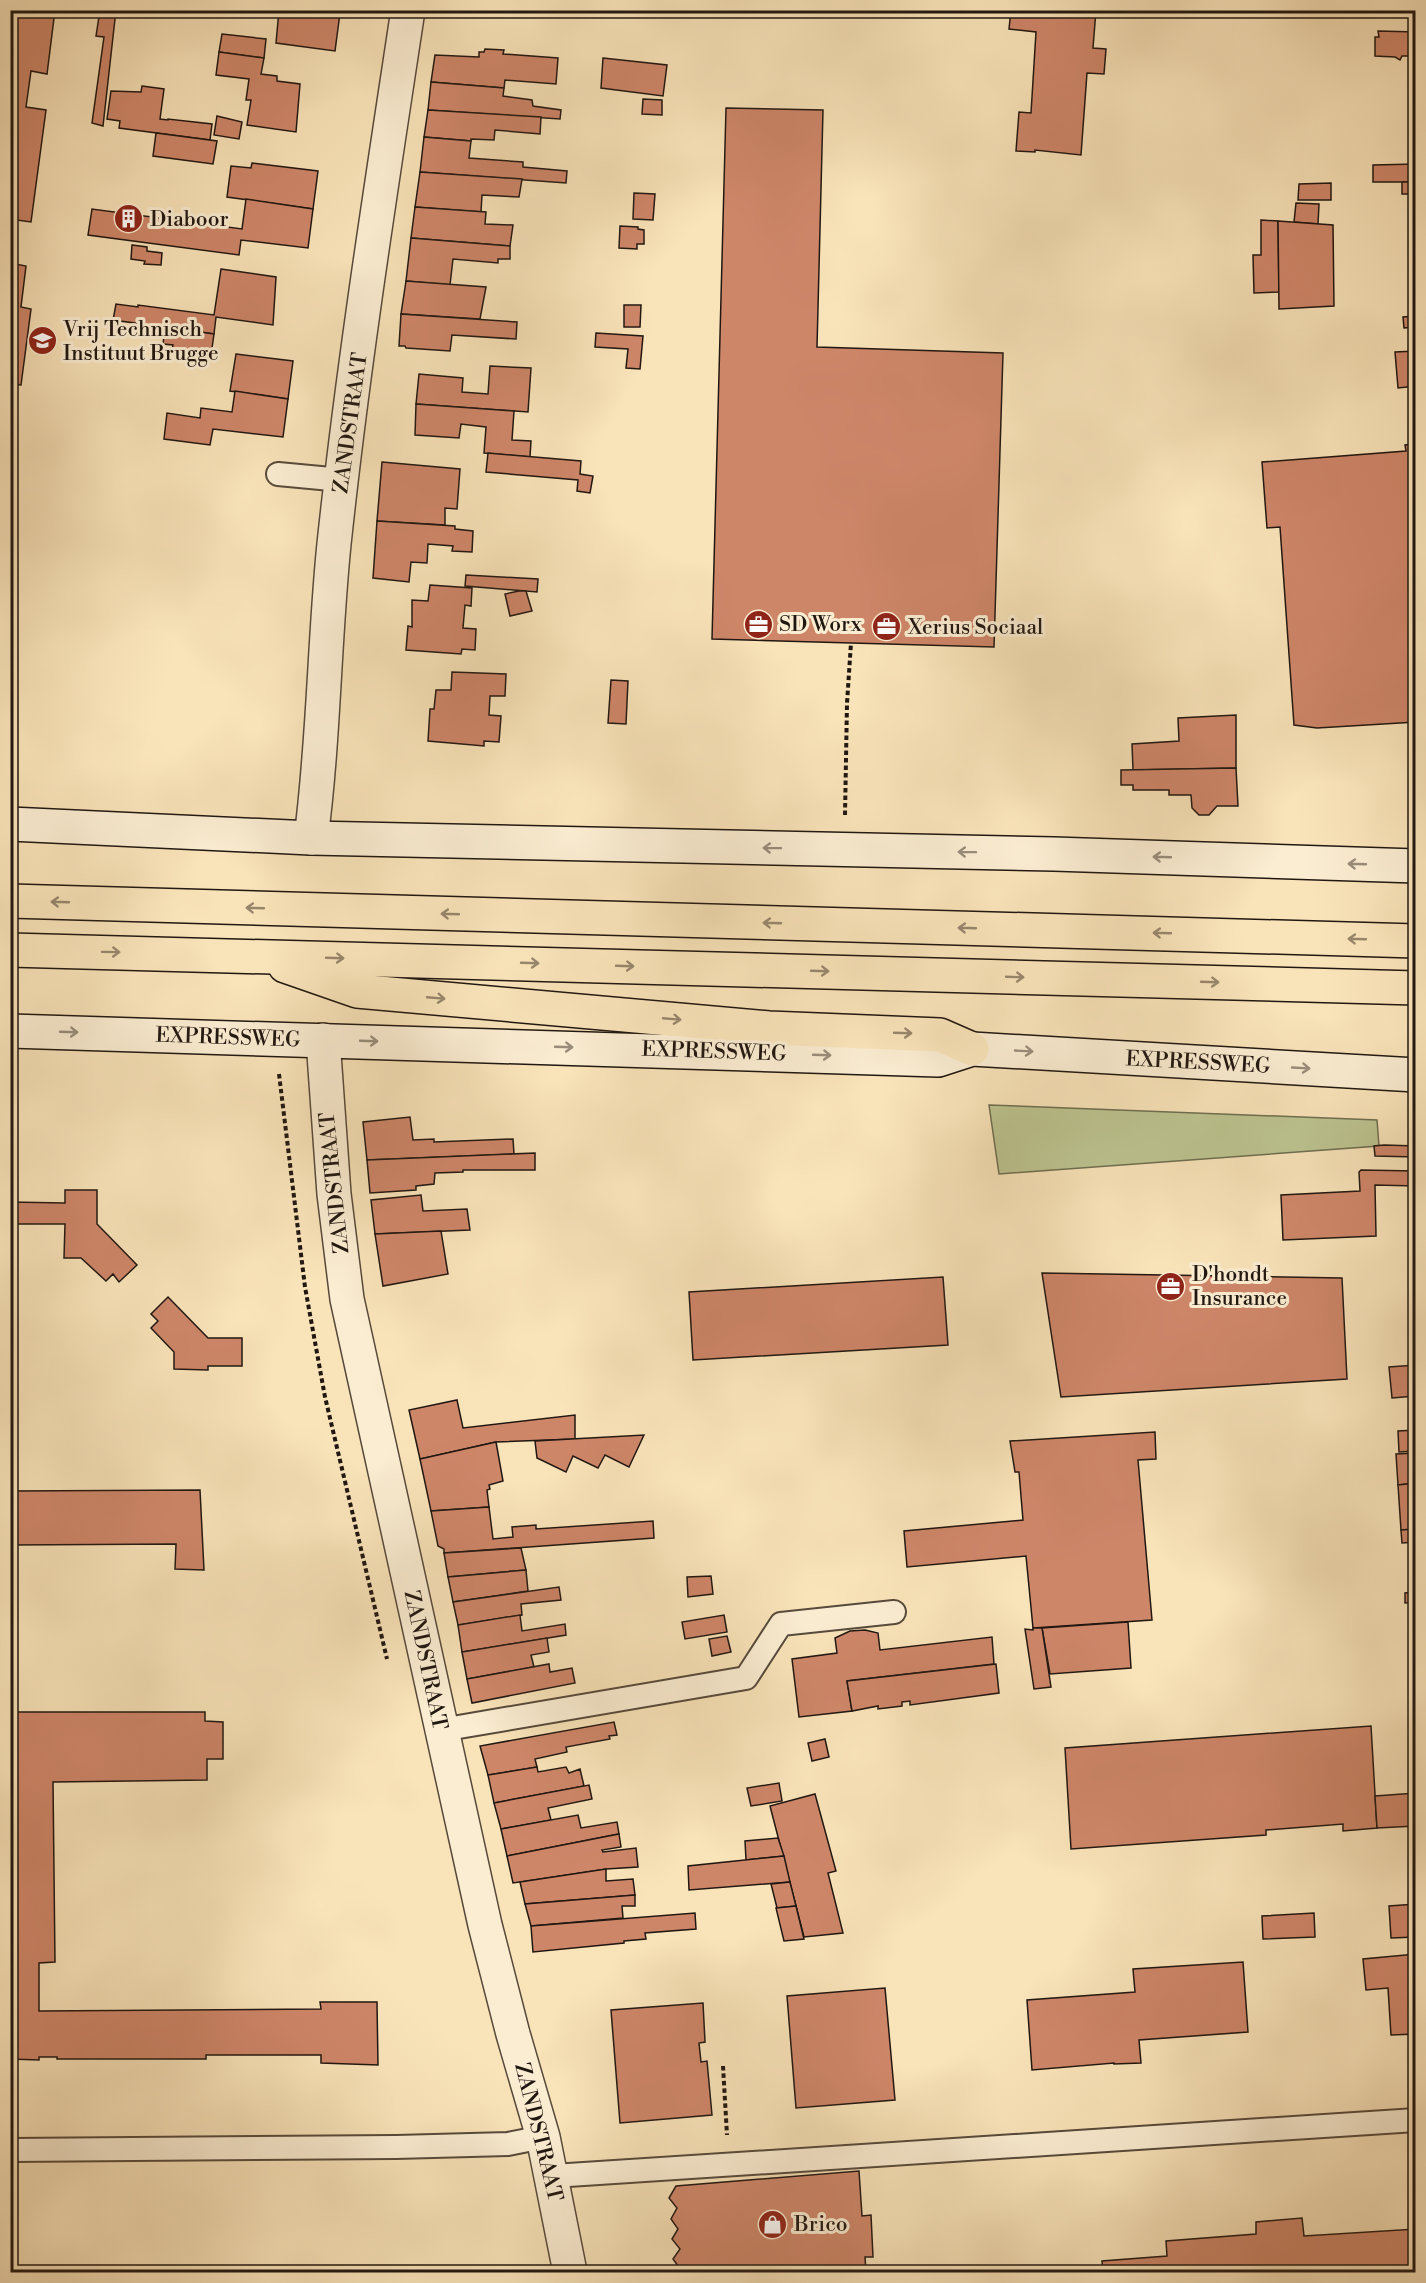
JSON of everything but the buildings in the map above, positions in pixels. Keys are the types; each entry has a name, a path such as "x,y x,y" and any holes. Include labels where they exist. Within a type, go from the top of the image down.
{"highway":[{"path":"10,901 1416,941"},
{"path":"10,950 1416,988"},
{"path":"255,956 357,991 769,1028 940,1035 972,1049"}],"street":[{"name":"ZANDSTRAAT","path":"311,838 317,794 329,596 342,480 408,10"},
{"path":"10,824 311,838 1054,854 1416,866"},
{"name":"EXPRESSWEG","path":"10,1030 938,1060 972,1049 1416,1075"},
{"name":"ZANDSTRAAT","path":"323,1040 334,1194 347,1299 441,1730 502,1994 553,2176 570,2272"}],"lane":[{"path":"278,474 342,480"},
{"path":"441,1730 747,1678 781,1624 894,1612"},
{"path":"553,2176 1416,2120"},
{"path":"10,2150 396,2147 508,2144 543,2136"}],"path":[{"path":"845,825 847,703 851,643"},
{"path":"723,2066 729,2165"}],"green space":[{"path":"989,1105 1377,1120 1379,1146 999,1174"}],"place":[{"name":"Diaboor","path":"129,219"},
{"name":"Vrij Technisch Instituut Brugge","path":"42,341"},
{"name":"SD Worx","path":"758,624"},
{"name":"Xerius Sociaal","path":"887,627"},
{"name":"D'hondt Insurance","path":"1171,1286"},
{"name":"Brico","path":"773,2224"}]}
